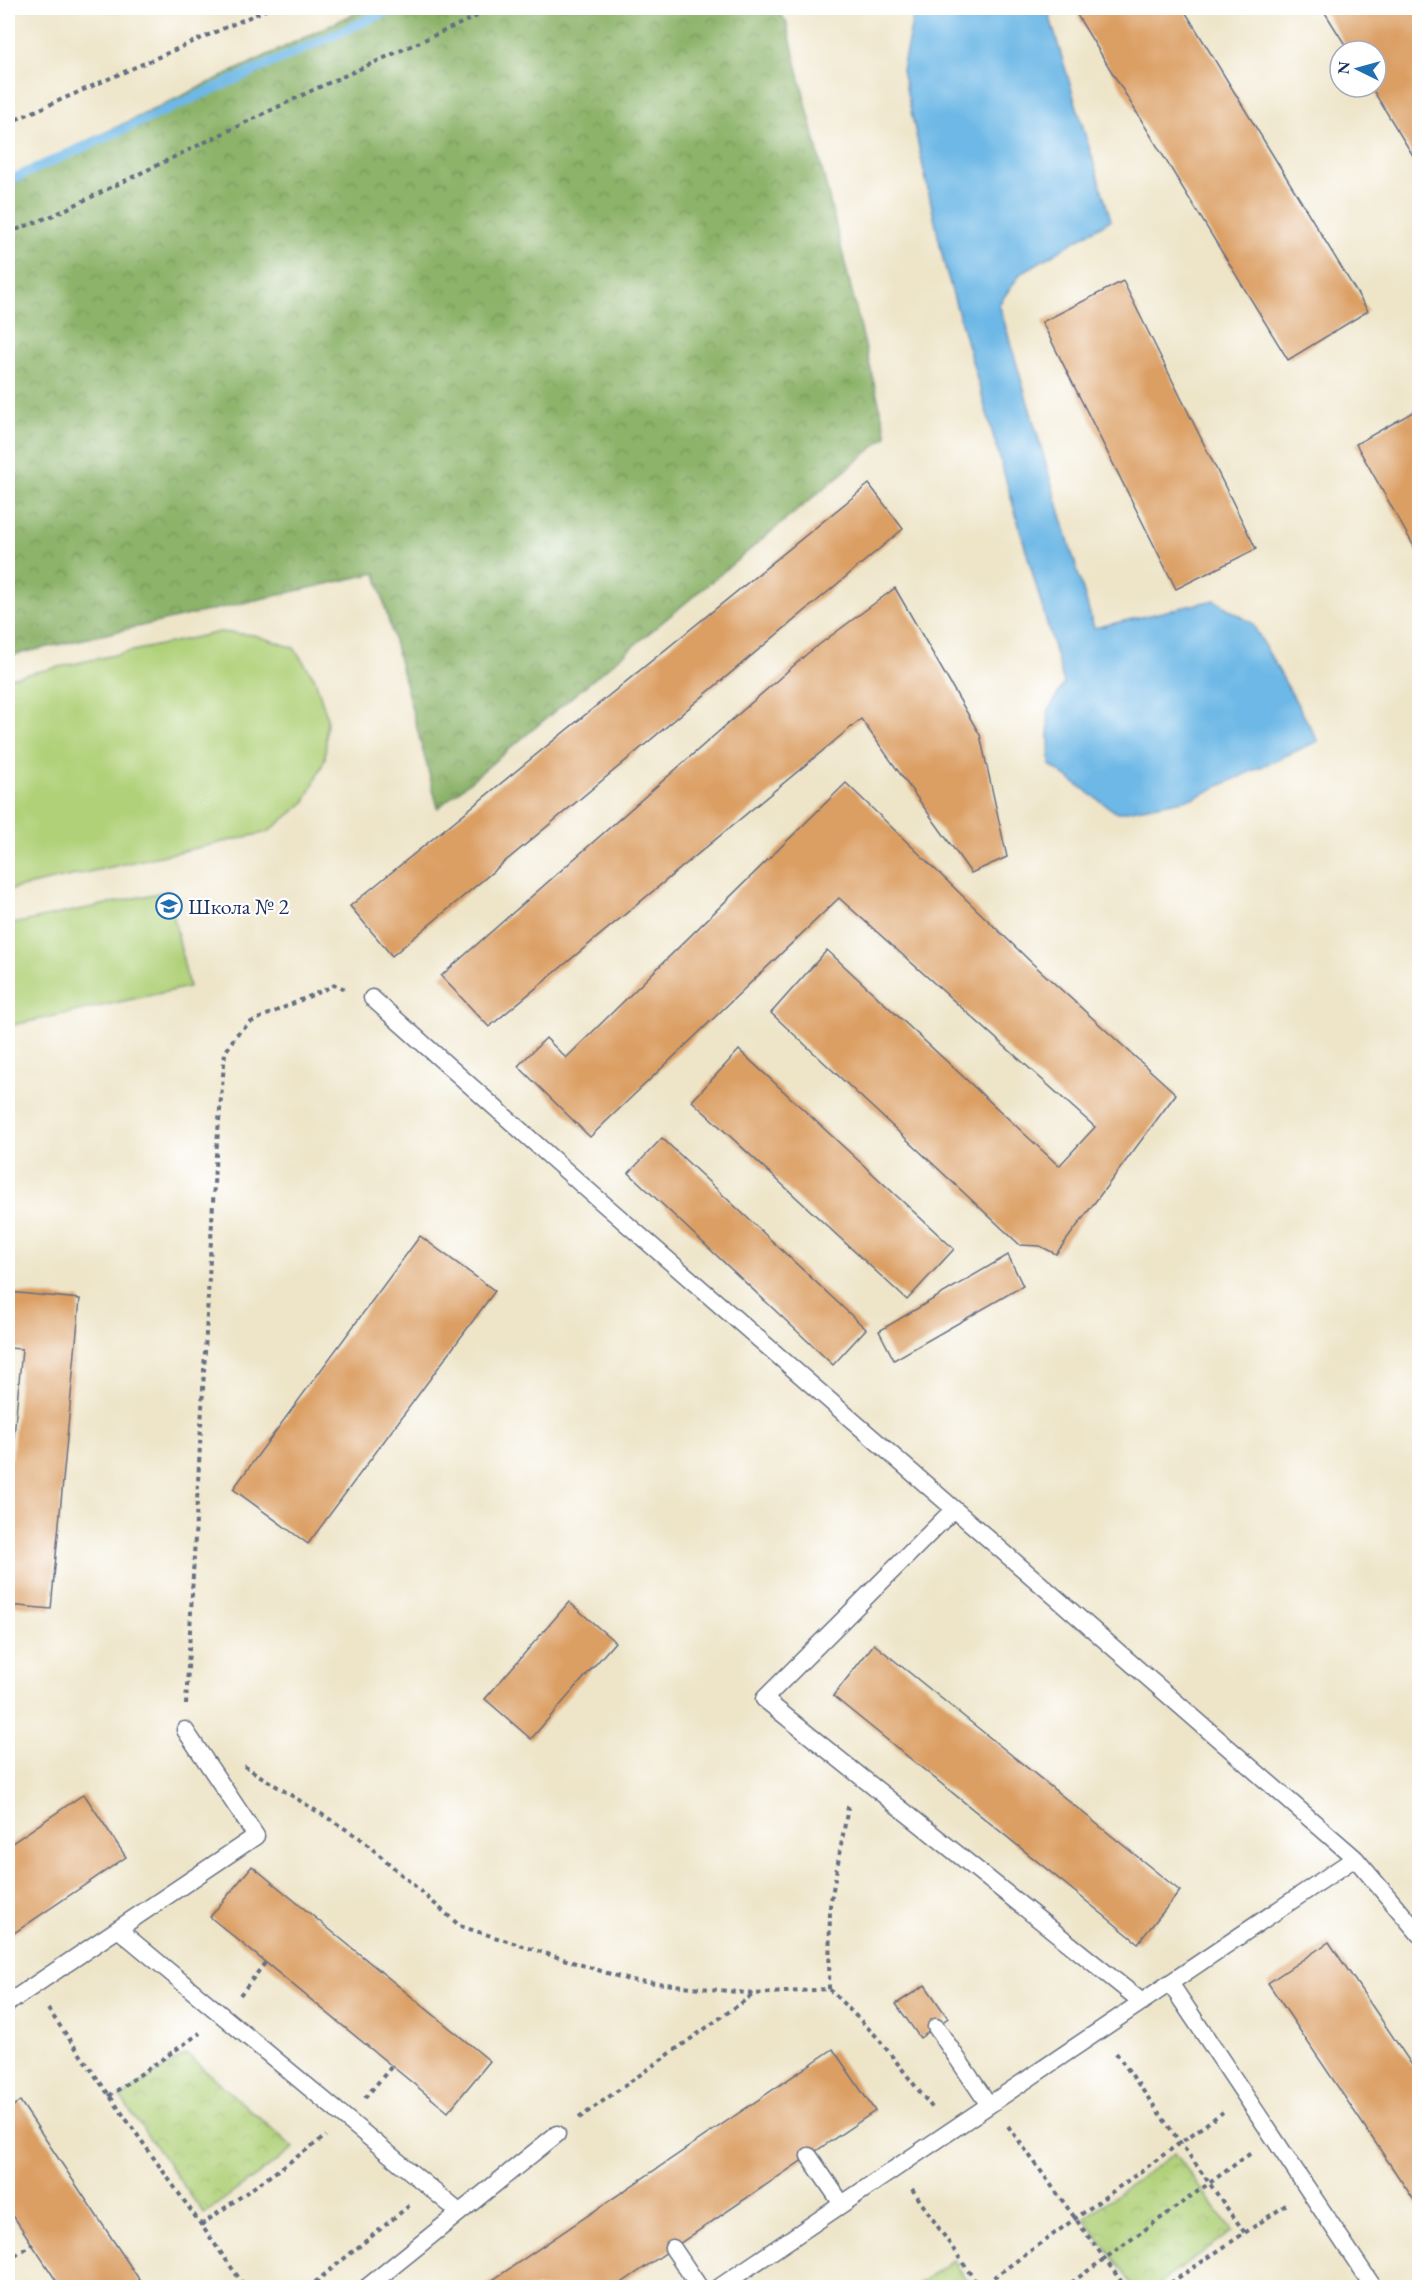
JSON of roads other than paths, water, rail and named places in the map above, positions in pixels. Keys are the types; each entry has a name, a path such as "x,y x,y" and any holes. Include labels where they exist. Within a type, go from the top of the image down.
{"lane":[{"path":"372,998 591,1193 1355,1858 1419,1935"},
{"path":"954,1509 764,1699 853,1773 1142,2002"},
{"path":"8,2003 256,1836 185,1730"},
{"path":"718,2288 1355,1858"},
{"path":"118,1929 459,2212"},
{"path":"1170,1983 1374,2288"},
{"path":"936,2027 990,2104"},
{"path":"366,2288 557,2134"},
{"path":"809,2156 842,2204"},
{"path":"673,2248 700,2288"}],"water":[{"path":"915,8 1047,8 1111,220 1021,273 999,304 1094,628 1214,600 1252,623 1318,741 1193,798 1117,813 1050,765 1048,712 1064,683 944,263 902,70"}],"waterway":[{"path":"8,181 394,8"}],"place":[{"name":"Школа № 2","path":"169,906"}]}
